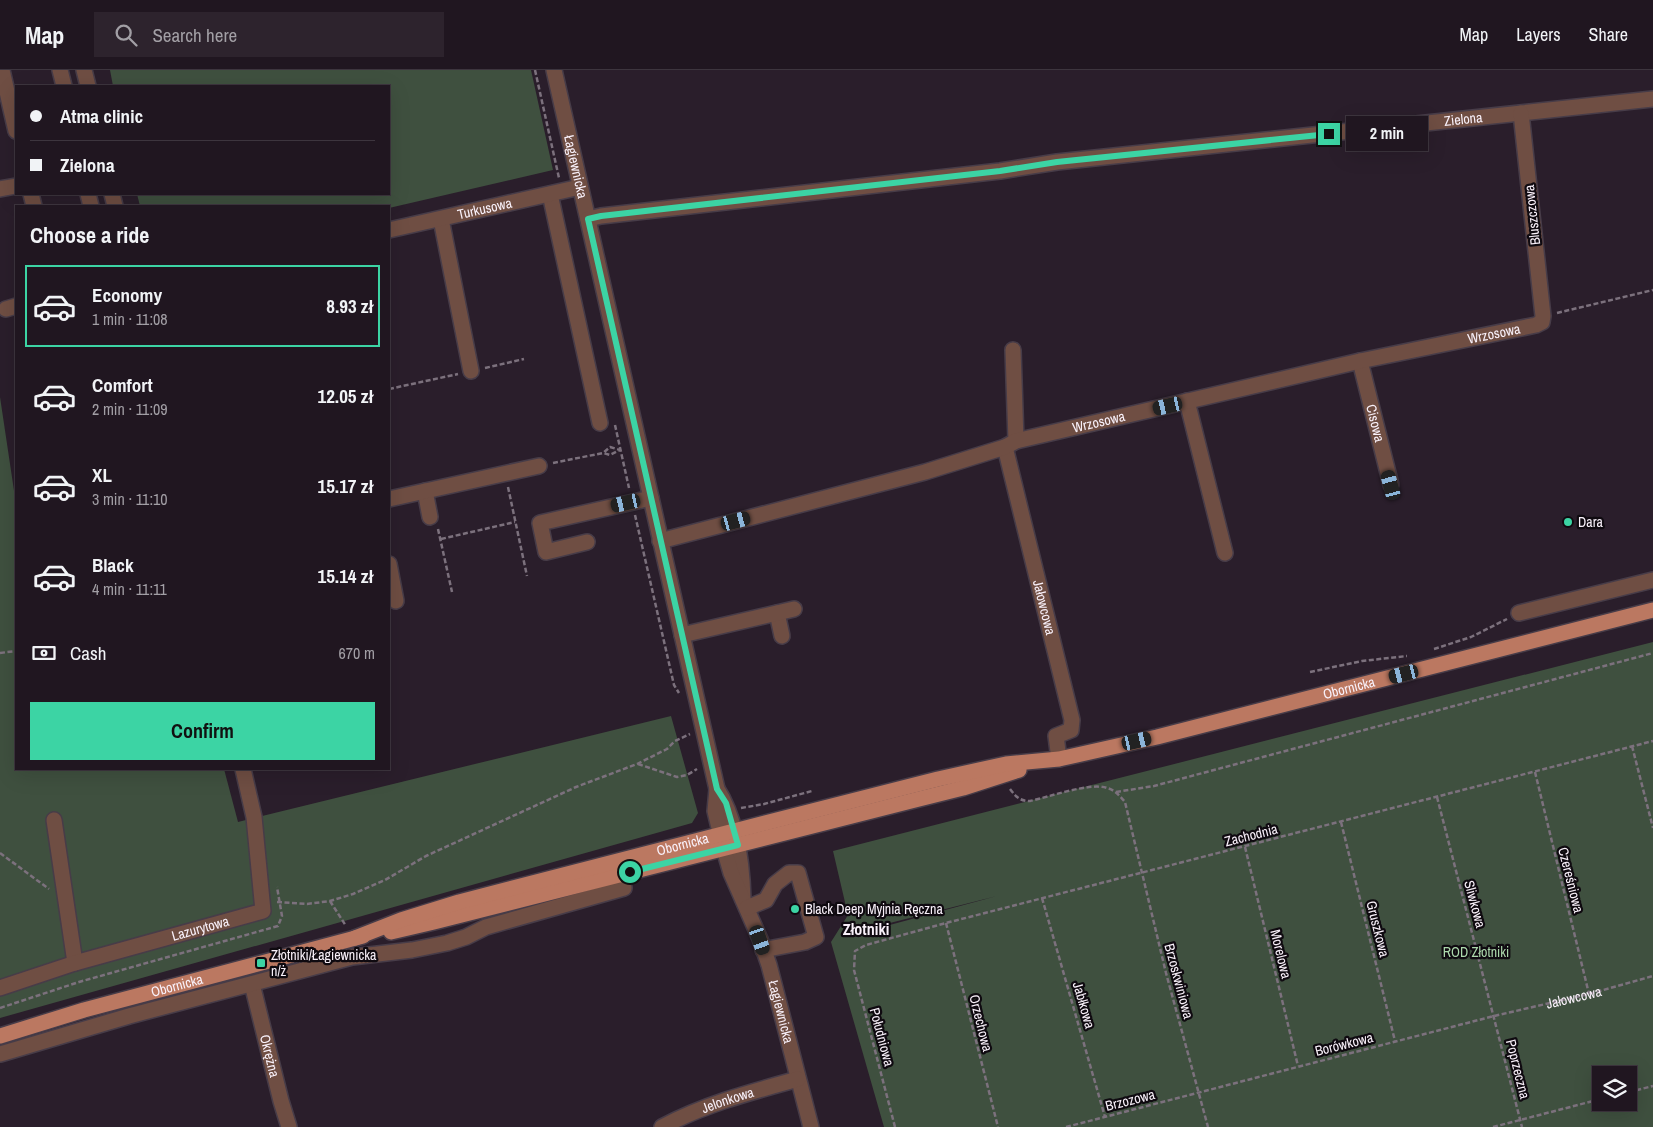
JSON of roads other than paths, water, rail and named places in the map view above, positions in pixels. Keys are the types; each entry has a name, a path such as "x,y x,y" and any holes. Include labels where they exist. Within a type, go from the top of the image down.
{"main road":[{"name":"Obornicka","path":"0,1036 459,902 729,840 919,799 1052,760 1157,737 1653,610"},
{"name":"Obornicka","path":"729,840 938,779 1006,764 1052,760"}],"street":[{"path":"2,70 15,127"},
{"path":"60,70 64,85"},
{"path":"84,70 88,85"},
{"name":"Łagiewnicka","path":"554,70 717,789 714,806 729,840 731,873 764,950 811,1127"},
{"name":"Zielona","path":"588,219 1000,171 1065,161 1653,99"},
{"name":"Bluszczowa","path":"1521,113 1542,319"},
{"path":"0,189 15,186"},
{"name":"Turkusowa","path":"390,230 555,189 580,187"},
{"path":"555,189 600,423"},
{"path":"440,218 471,371"},
{"name":"Wrzosowa","path":"660,541 925,472 1011,444 1360,361 1536,325 1542,319"},
{"path":"1011,444 1013,350"},
{"name":"Cisowa","path":"1360,361 1391,485"},
{"path":"1187,401 1225,553"},
{"name":"Jałowcowa","path":"1011,444 1072,720 1071,730 1056,736 1052,760"},
{"path":"390,499 539,466"},
{"path":"425,491 430,517"},
{"path":"587,542 546,552 540,523 651,498"},
{"path":"390,569 396,602"},
{"path":"1519,612 1653,580"},
{"path":"682,635 794,609"},
{"path":"777,613 782,636"},
{"name":"Lazurytowa","path":"0,988 75,963 263,911 254,817 243,770"},
{"path":"54,820 75,963"},
{"path":"745,904 766,900 775,884 789,873 798,873 816,937 805,942 764,950"},
{"path":"0,1054 120,1019 352,957 447,943 466,937 486,927 624,888"},
{"name":"Okrężna","path":"252,984 289,1127"},
{"name":"Jelonkowa","path":"662,1127 688,1113 732,1098 798,1080"}],"place":[{"name":"Dara","path":"1568,522"},
{"name":"Black Deep Myjnia Ręczna","path":"795,909"},
{"name":"Złotniki/Łagiewnicka n/ż","path":"261,963"}],"district":[{"name":"Złotniki","path":"866,929"}],"park label":[{"name":"ROD Złotniki","path":"1476,952"}]}
